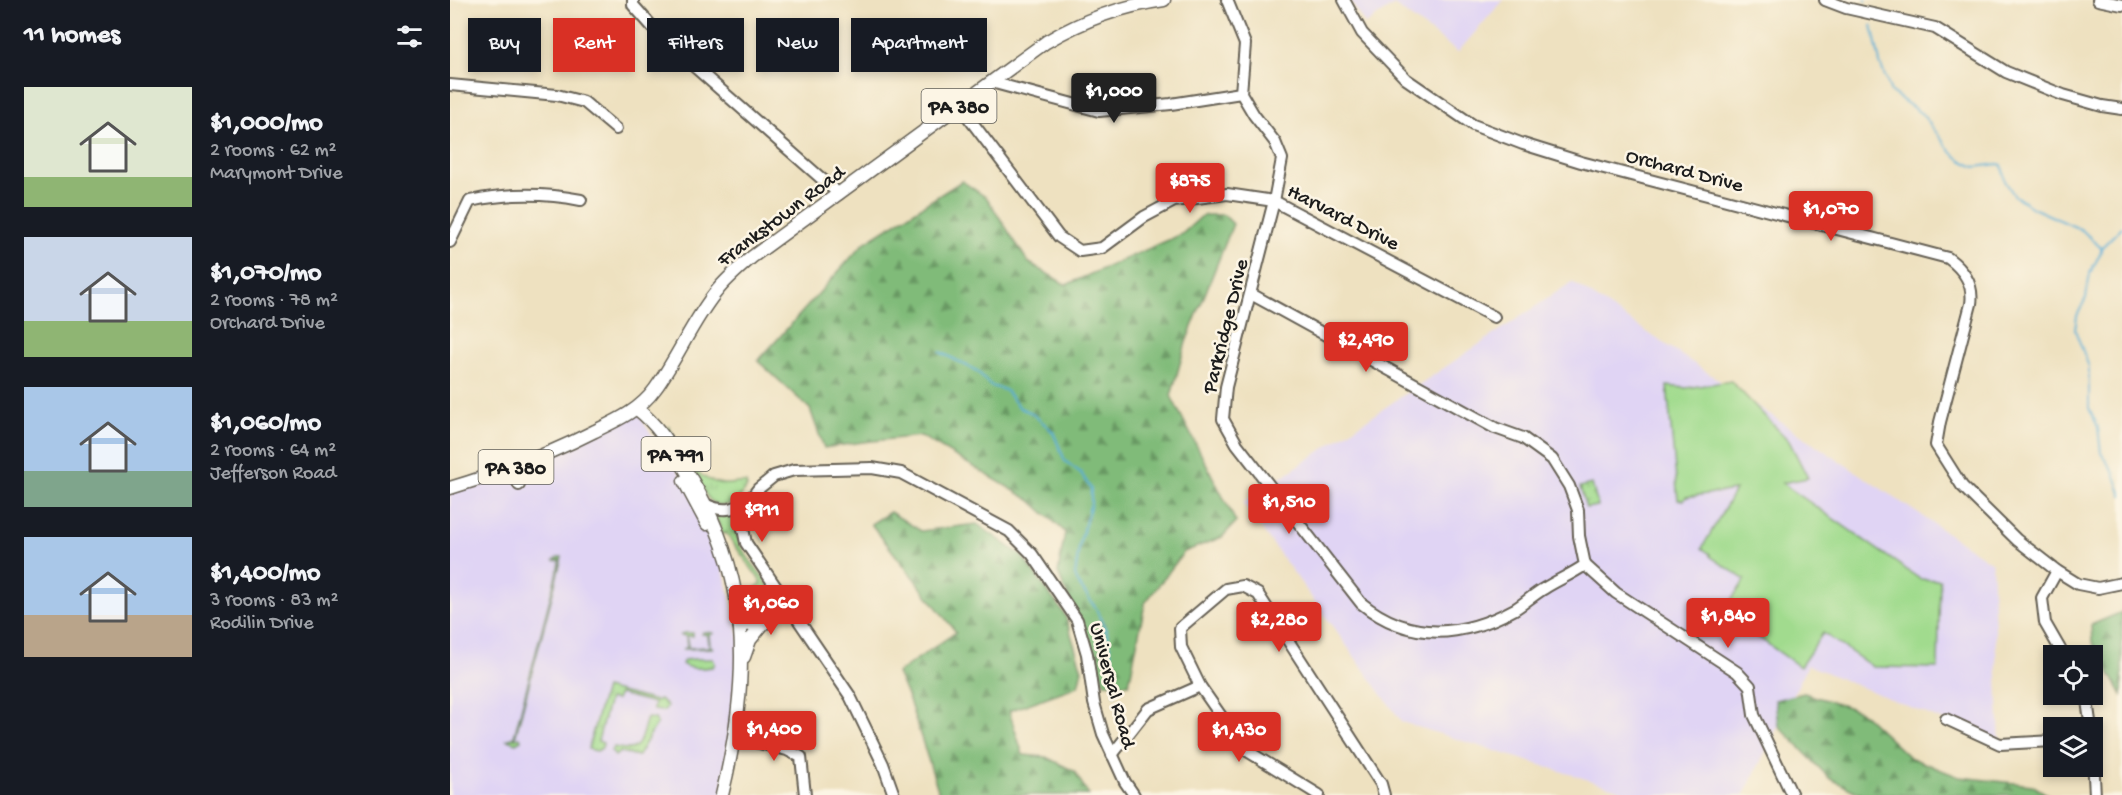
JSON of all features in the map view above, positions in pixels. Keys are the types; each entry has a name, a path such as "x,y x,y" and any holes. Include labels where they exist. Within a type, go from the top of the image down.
{"main road":[{"name":"Frankstown Road","path":"450,488 513,468 579,440 637,409 654,391 707,304 725,280 752,257 1046,42 1080,23 1113,10 1164,0"},
{"name":"PA 791","path":"637,409 651,419 707,505 732,575 739,606 742,664 739,717 722,795"},
{"name":"PA 791","path":"637,409 645,425 682,477 708,525 739,625"},
{"path":"742,664 750,640 764,624"}],"street":[{"path":"633,0 633,4 664,40 839,194"},
{"path":"991,82 1099,111 1171,104 1241,93 1245,44 1227,0"},
{"name":"Orchard Drive","path":"1344,0 1362,33 1406,79 1473,125 1522,144 1581,162 1948,258 1960,267 1973,293 1936,445 1962,486 2017,540 2057,571 2078,585 2098,588 2122,583"},
{"path":"1825,0 1846,8 1935,27 2006,72 2063,94 2102,106 2122,109"},
{"path":"2098,0 2122,5"},
{"path":"450,85 556,95 584,102 616,129"},
{"name":"Parkridge Drive","path":"1241,93 1254,115 1275,142 1282,159 1274,201 1226,387 1223,419 1237,444 1361,603 1378,616 1399,625 1429,632 1454,631 1482,625 1517,608 1545,588 1568,577 1585,565"},
{"name":"Harvard Drive","path":"959,105 1059,237 1080,250 1102,248 1144,217 1174,201 1227,194 1274,201 1494,317"},
{"path":"450,242 470,201 497,195 542,195 581,200"},
{"path":"1251,294 1495,428 1523,438 1552,459 1569,486 1578,510 1579,536 1585,565 1616,593 1737,672 1750,686 1754,715 1792,795"},
{"path":"513,468 519,485"},
{"name":"Universal Road","path":"707,505 721,511 729,510 748,502 758,489 774,476 794,470 872,468 895,471 917,480 1009,531 1032,554 1077,620 1087,654 1095,704 1103,734 1134,795"},
{"path":"748,502 742,524 746,543 850,696 884,764 894,795"},
{"path":"2057,571 2042,598 2045,623 2058,645"},
{"path":"1319,795 1244,749 1200,686 1181,646 1180,628 1226,589 1243,586 1258,594 1381,784 1384,795"},
{"path":"739,625 787,606"},
{"path":"739,625 764,624 787,606"},
{"path":"1112,755 1148,709 1200,686"},
{"path":"1946,719 2000,744 2043,742"},
{"path":"735,737 787,750 801,758 805,795"},
{"path":"2095,777 2096,795"}],"shaded area":[{"path":"1350,0 1503,0 1458,52 1394,5 1365,24"},
{"path":"1572,282 1992,563 2000,744 1808,665 1744,795 1637,795 1402,722 1243,503"},
{"path":"637,409 645,425 682,477 708,525 722,565 740,641 722,795 450,795 450,488"}],"green space":[{"path":"962,181 987,198 1028,262 1066,285 1182,234 1203,215 1224,215 1233,224 1186,342 1171,396 1236,522 1222,537 1184,552 1145,603 1129,684 1104,683 1058,573 1065,532 1030,500 921,436 824,448 810,409 758,361 864,243"},
{"path":"1731,381 1789,441 1808,478 1782,483 1920,579 1940,580 1938,668 1873,667 1823,633 1800,667 1723,612 1745,580 1702,548 1735,490 1678,500 1667,386 1686,388"},
{"path":"669,427 689,463 704,477 723,484 746,483 747,487 740,496 731,504 726,505 720,505 709,499 692,468 665,430"},
{"path":"1592,484 1598,506 1586,508 1580,487"},
{"path":"737,512 735,526 738,539 743,551 765,579 771,597 766,608 755,614 747,611 741,598 762,583 726,533 723,534 715,515"},
{"path":"890,512 921,531 977,524 1021,555 1065,615 1082,670 1078,686 1009,711 1023,755 1046,757 1074,771 1089,795 938,795 909,700 897,673 956,632 871,524"},
{"path":"562,557 515,738 520,737 521,740 516,743 507,740 514,737 560,560 553,561"},
{"path":"2122,612 2122,695 2103,661 2103,645 2094,645 2092,642 2091,625"},
{"path":"703,632 714,633 709,635 710,646 714,648 682,649 687,648 686,636 681,635 684,633 693,633 693,636 687,636 688,648 709,647 708,635 702,634"},
{"path":"713,659 715,663 713,667 701,668 682,664 684,660"},
{"path":"605,688 656,701 660,699 667,706 664,711 653,710 654,703 619,694 616,700 609,699 598,741 603,743 602,748 597,751 588,749"},
{"path":"1804,693 1860,711 1909,757 1959,777 2032,785 2048,795 1862,795 1829,778 1778,725 1775,700"},
{"path":"647,718 655,719 657,723 638,756 620,752 615,756 611,751 614,747 630,749 638,744"}],"waterway":[{"path":"1872,25 1880,63 1891,92 1922,114 1952,153 1975,167 2002,165 2005,181 2014,195 2033,208 2082,230 2101,248 2090,273 2086,298 2077,316 2075,330 2089,367 2089,408 2098,427 2101,453 2114,473 2122,496"},
{"path":"2101,248 2122,227"},
{"path":"940,352 977,371 991,386 1005,390 1020,408 1030,412 1047,426 1053,432 1065,461 1081,473 1091,489 1091,503 1080,542 1075,575 1097,610 1107,633 1113,664 1115,694"}]}
